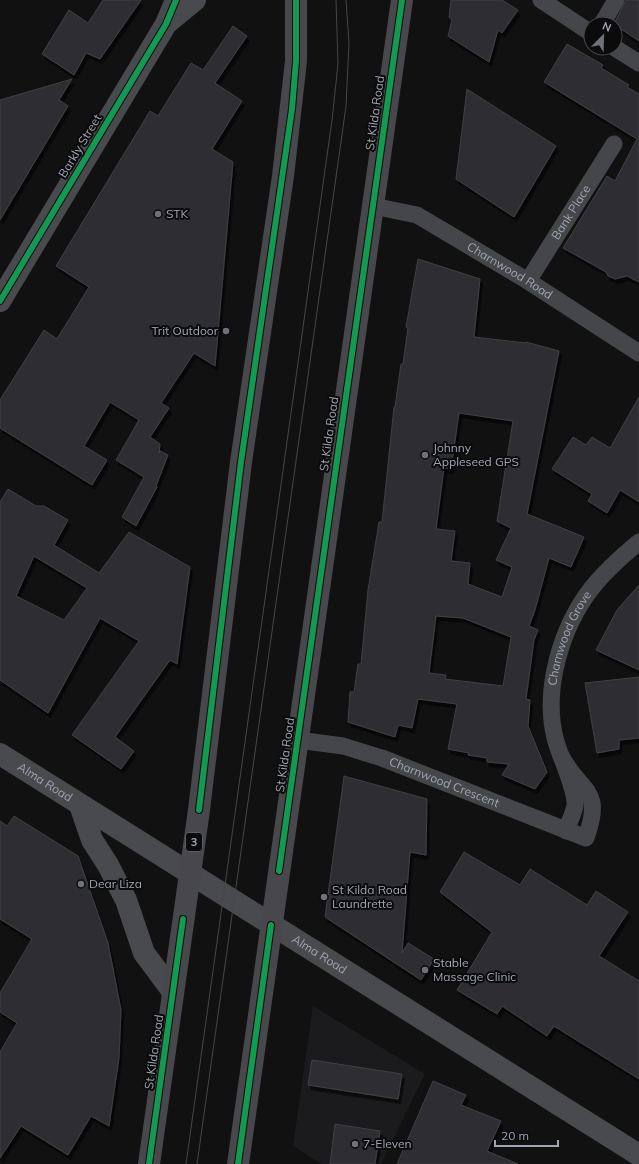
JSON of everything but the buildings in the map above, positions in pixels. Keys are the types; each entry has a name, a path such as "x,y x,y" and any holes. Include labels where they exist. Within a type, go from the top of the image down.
{"highway":[{"name":"St Kilda Road","path":"149,1164 199,810 241,462 292,109 296,60 296,0"},
{"name":"St Kilda Road","path":"238,1164 402,0"}],"street":[{"name":"Barkly Street","path":"0,301 166,24 176,0"},
{"name":"Barkly Street","path":"166,24 195,0"},
{"path":"541,0 583,28"},
{"path":"607,16 616,0"},
{"path":"623,53 639,63"},
{"name":"Bank Place","path":"528,281 614,144"},
{"name":"Charnwood Road","path":"372,206 417,214 528,281 639,354"},
{"name":"Charnwood Grove","path":"566,830 575,802 555,737 552,713 553,688 558,659 578,609 591,589 609,568 639,542"},
{"name":"Charnwood Crescent","path":"298,740 343,746 365,752 586,838"},
{"name":"Alma Road","path":"0,754 639,1155"},
{"name":"Charnwood Grove","path":"561,756 570,770 584,785 592,801 593,814 586,838"},
{"path":"80,805 92,840 108,865 126,900 144,953 173,992"}],"shaded area":[{"name":"7-Eleven","path":"313,1006 425,1074 381,1164 321,1164 293,1146"}],"tram line":[{"path":"186,1164 332,120 338,64 336,0"},
{"path":"197,1164 346,106 349,43 346,0"}],"cycle path":[{"path":"0,301 166,24 176,0"},
{"path":"199,810 241,462 292,109 296,61 296,0"},
{"path":"279,871 402,0"},
{"path":"149,1164 183,919"},
{"path":"238,1164 271,925"}],"place":[{"name":"STK","path":"158,214"},
{"name":"Trit Outdoor","path":"226,331"},
{"name":"Johnny Appleseed GPS","path":"425,455"},
{"name":"Dear Liza","path":"81,884"},
{"name":"St Kilda Road Laundrette","path":"324,897"},
{"name":"Stable Massage Clinic","path":"425,970"},
{"name":"7-Eleven","path":"355,1144"}]}
